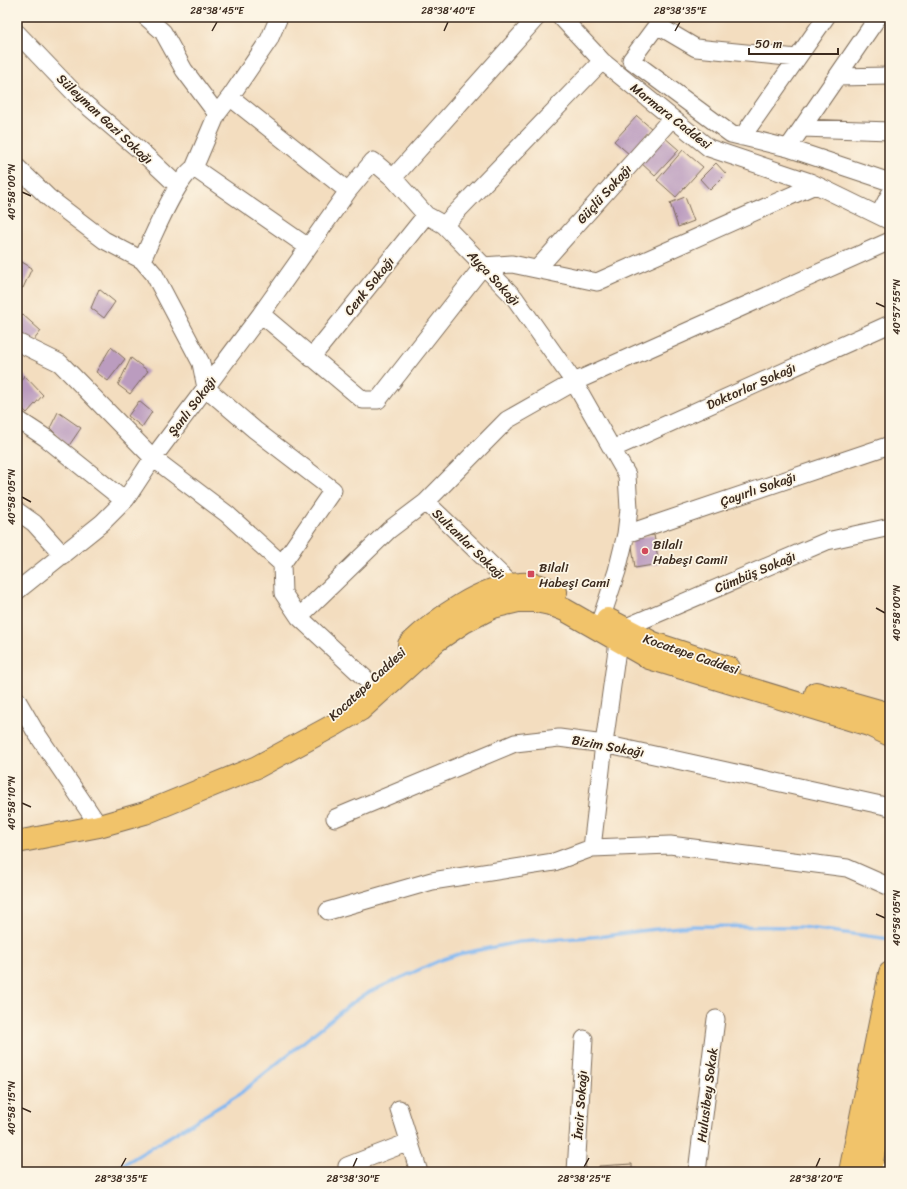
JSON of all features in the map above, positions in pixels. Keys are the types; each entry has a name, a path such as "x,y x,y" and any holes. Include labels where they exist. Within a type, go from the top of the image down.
{"main road":[{"name":"Kocatepe Caddesi","path":"17,842 98,826 145,813 257,767 312,736 348,718 374,687 436,641 464,622 519,592 600,622 621,635 649,658 869,725 890,735"},
{"name":"Kocatepe Caddesi","path":"621,635 653,643 890,714"},
{"path":"850,1172 890,973"},
{"path":"870,1172 890,1064"}],"street":[{"path":"146,17 163,32 184,70 217,114"},
{"path":"142,260 178,186 189,171 194,168 217,114 269,40 279,17"},
{"path":"393,178 537,17"},
{"name":"Marmara Caddesi","path":"561,17 602,61 709,148 815,185 884,218"},
{"path":"742,137 826,17"},
{"path":"788,148 878,17"},
{"path":"797,58 696,48 660,21 631,60 731,134 788,148 890,182"},
{"name":"Süleyman Gazi Sokağı","path":"17,33 84,103 143,153 178,186"},
{"path":"444,225 602,61"},
{"path":"837,77 890,76"},
{"path":"230,97 348,191"},
{"name":"Güçlü Sokağı","path":"537,269 672,118"},
{"path":"802,128 890,131"},
{"name":"Ayça Sokağı","path":"348,191 373,161 393,178 426,215 444,225 514,297 574,382 627,475 630,509 626,534 617,571 600,622"},
{"path":"17,167 49,198 104,240 142,260 154,274 201,363 206,388 254,430 333,490 282,564 283,592 299,617 374,687"},
{"path":"194,168 308,247"},
{"path":"261,314 311,358 363,400 378,400 483,266 512,264 597,282 815,185"},
{"name":"Şanlı Sokağı","path":"17,591 102,523 126,499 153,458 261,314 348,191"},
{"path":"884,218 890,194"},
{"name":"Cenk Sokağı","path":"311,358 426,215"},
{"path":"299,617 390,530 426,502 507,420 574,382 890,241"},
{"name":"Doktorlar Sokağı","path":"612,449 890,324"},
{"path":"17,342 60,363 153,458 227,514 282,564"},
{"path":"17,419 46,438 116,494 126,499"},
{"name":"Çayırlı Sokağı","path":"626,534 890,444"},
{"name":"Sultanlar Sokağı","path":"426,502 519,592"},
{"path":"17,512 34,522 63,555"},
{"name":"Cümbüş Sokağı","path":"621,635 827,541 890,527"},
{"path":"592,848 604,744 621,635"},
{"path":"17,700 35,731 98,826"},
{"name":"Bizim Sokağı","path":"335,818 515,743 559,738 604,744 890,807"},
{"path":"328,911 432,881 554,862 592,848 670,845 847,868 890,887"},
{"name":"Hulusibey Sokak","path":"697,1172 716,1019"},
{"name":"İncir Sokağı","path":"576,1172 584,1039"},
{"path":"399,1109 419,1172"},
{"path":"349,1172 347,1166 409,1142"},
{"path":"884,1172 890,1171"}],"building":[{"path":"637,116 652,129 629,154 614,141"},
{"path":"663,136 679,150 655,176 639,161"},
{"path":"683,150 703,167 676,197 657,180"},
{"path":"716,163 726,174 710,190 700,179"},
{"path":"685,197 694,221 678,227 670,203"},
{"path":"17,259 32,268 23,288 17,285"},
{"path":"99,289 115,302 104,318 91,308"},
{"path":"22,314 41,331 30,345 17,336 17,321"},
{"path":"111,347 125,359 108,381 96,372"},
{"path":"131,358 148,371 130,394 118,385"},
{"path":"24,375 43,395 27,413 17,403 17,391"},
{"path":"139,401 152,412 142,427 128,416"},
{"path":"58,412 81,428 68,447 50,428"},
{"name":"Bilali Habeşi Camii","path":"654,535 659,564 635,568 631,538"},
{"path":"632,1164 632,1172 599,1172 599,1166"}],"waterway":[{"path":"111,1172 237,1096 349,1005 369,992 441,960 459,954 519,942 605,936 692,926 801,927 890,939"}],"place":[{"name":"Bilali Habeşi Camii","path":"645,551"},
{"name":"Bilali Habeşi Cami","path":"531,574"}]}
